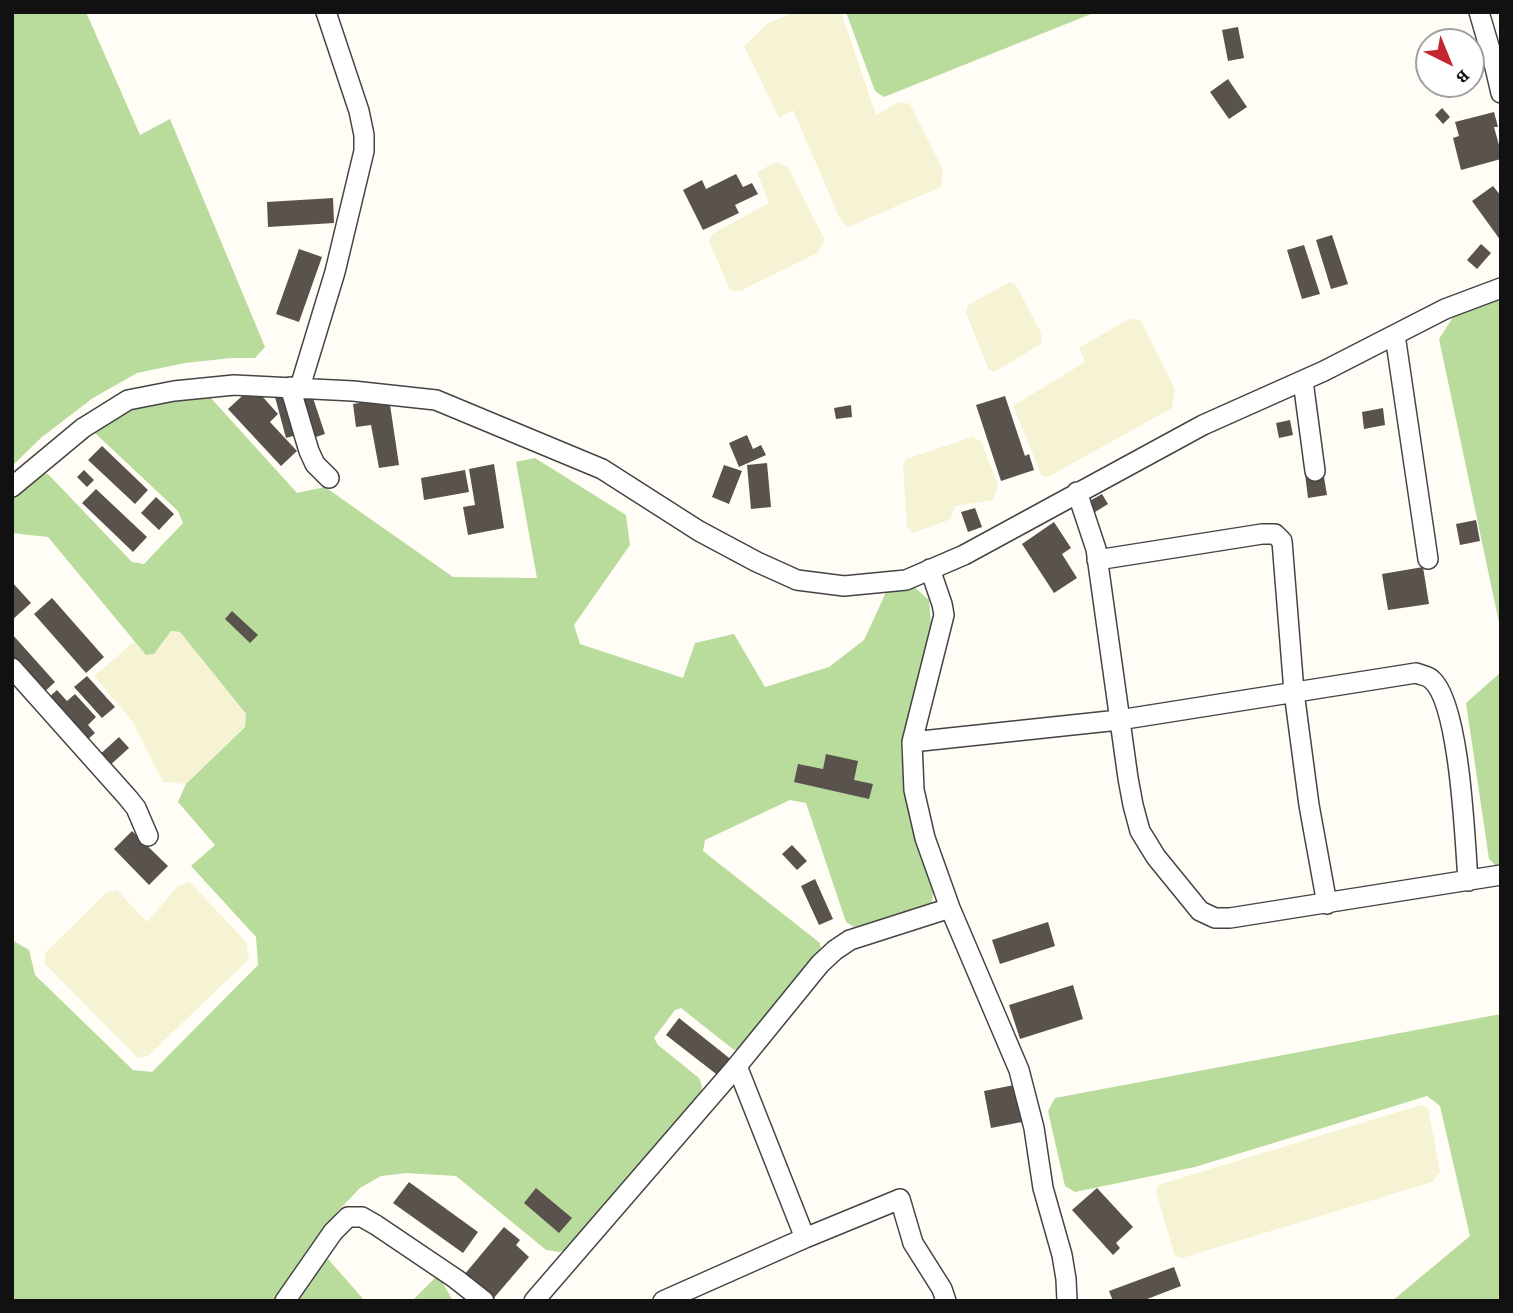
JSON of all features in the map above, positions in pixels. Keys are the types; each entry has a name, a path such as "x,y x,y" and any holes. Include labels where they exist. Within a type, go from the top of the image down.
{"street":[{"path":"326,12 365,135 364,151 335,271 295,387 309,450 315,464 329,478"},
{"path":"1479,12 1501,93"},
{"path":"12,487 83,428 128,400 174,390 234,385 353,391 436,400 603,469 699,531 797,580 844,586 905,580 964,555 1203,425 1303,381 1445,309 1501,288"},
{"path":"1395,335 1428,559"},
{"path":"1303,381 1315,471"},
{"path":"1077,492 1096,549 1119,720 1140,831 1156,857 1200,911 1215,918 1230,918 1501,876"},
{"path":"1097,560 1262,534 1275,534 1282,541 1293,692 1327,904"},
{"path":"930,569 944,615 912,742 914,790 925,838 950,908 1019,1070 1034,1128 1043,1188 1062,1255 1067,1301"},
{"path":"12,668 128,798 136,808 148,836"},
{"path":"912,742 1119,720 1416,673 1430,678 1440,689 1450,714 1463,805 1468,881"},
{"path":"534,1301 737,1066 820,964 850,940 950,908"},
{"path":"737,1066 805,1238"},
{"path":"663,1301 900,1199 913,1243 942,1289 946,1301"},
{"path":"285,1301 333,1232 348,1217 362,1217 376,1225 484,1301"}],"shaded area":[{"path":"796,12 841,12 876,115 899,102 910,104 943,170 941,187 848,227 840,219 793,110 779,118 744,46 768,23"},
{"path":"776,162 787,166 825,240 817,253 740,291 730,290 709,241 712,234 769,203 757,172"},
{"path":"1010,282 1016,285 1041,333 1041,344 994,372 988,368 966,313 968,305"},
{"path":"1129,319 1140,320 1175,389 1172,408 1048,477 1042,476 1013,406 1085,362 1079,348"},
{"path":"972,437 981,441 998,485 993,500 955,506 951,519 913,533 907,527 903,465 906,459"},
{"path":"171,631 180,632 246,715 245,726 186,784 163,782 133,722 94,676 135,641 146,655 154,654"},
{"path":"189,881 246,942 249,959 148,1056 138,1058 45,964 45,953 106,893 117,890 147,922 178,886"},
{"path":"1421,1105 1428,1108 1440,1172 1432,1182 1182,1258 1175,1256 1156,1192 1158,1185"}],"green space":[{"path":"12,12 86,12 140,135 170,119 265,347 255,358 185,363 137,373 93,398 42,437 12,466"},
{"path":"846,12 1096,12 884,97 875,91"},
{"path":"1501,296 1501,632 1439,339 1455,314"},
{"path":"210,397 297,493 325,487 453,577 537,578 516,462 535,458 626,515 630,545 574,625 580,644 683,678 695,643 734,634 765,687 829,667 864,640 888,588 912,585 929,600 932,635 901,743 904,795 933,890 932,904 854,927 846,922 806,803 790,800 705,840 703,851 820,943 821,953 743,1048 734,1050 681,1008 675,1010 654,1038 658,1045 699,1078 702,1086 701,1097 573,1245 560,1252 546,1250 456,1176 406,1173 381,1176 360,1188 307,1250 275,1301 12,1301 12,940 29,950 35,975 133,1070 152,1072 258,965 256,937 191,866 215,845 178,802 186,784 245,727 246,714 180,632 171,631 154,654 146,655 48,537 12,533 12,495 35,474 48,474 132,562 144,564 183,523 178,511 95,433 118,413 130,408 165,401"},
{"path":"1501,672 1501,864 1496,866 1489,859 1466,703"},
{"path":"1501,1014 1501,1301 1392,1301 1470,1236 1440,1106 1427,1096 1195,1167 1075,1192 1065,1186 1048,1111 1055,1098"},
{"path":"328,1259 365,1301 294,1301 317,1264"},
{"path":"438,1275 451,1301 412,1301"}],"building":[{"path":"1238,27 1244,58 1228,61 1222,30"},
{"path":"1228,79 1247,107 1229,119 1210,92"},
{"path":"1442,108 1450,117 1443,124 1435,115"},
{"path":"1494,112 1498,127 1494,127 1501,159 1461,170 1453,138 1459,136 1455,122"},
{"path":"736,174 743,187 752,183 758,194 735,205 739,213 703,230 683,190 702,180 706,189"},
{"path":"1493,186 1501,196 1501,241 1472,201"},
{"path":"333,198 334,223 268,227 267,202"},
{"path":"1332,235 1348,284 1331,289 1316,240"},
{"path":"1481,244 1491,253 1477,269 1467,260"},
{"path":"1304,245 1320,294 1302,299 1287,250"},
{"path":"299,249 322,257 299,322 276,314"},
{"path":"253,386 278,414 270,422 297,451 281,466 228,409"},
{"path":"289,394 300,434 286,438 275,397"},
{"path":"312,395 325,434 310,439 297,399"},
{"path":"1005,396 1025,456 1029,454 1034,470 1001,481 976,405"},
{"path":"389,398 399,465 379,468 371,425 356,427 353,404"},
{"path":"851,405 852,417 836,419 834,408"},
{"path":"1383,408 1385,425 1364,429 1362,412"},
{"path":"1290,420 1293,435 1279,438 1276,423"},
{"path":"747,435 753,449 761,445 766,455 739,467 729,443"},
{"path":"102,446 148,490 135,504 88,460"},
{"path":"767,463 771,507 751,509 747,465"},
{"path":"494,464 504,528 468,535 463,507 475,505 469,469"},
{"path":"724,465 742,471 729,504 712,497"},
{"path":"84,470 94,480 87,487 77,477"},
{"path":"465,470 469,492 424,500 421,478"},
{"path":"1323,471 1327,495 1308,498 1305,474"},
{"path":"96,489 147,537 133,552 82,503"},
{"path":"1102,494 1108,504 1092,514 1086,503"},
{"path":"156,497 174,514 159,530 141,513"},
{"path":"975,508 982,527 968,532 961,512"},
{"path":"1476,520 1480,541 1460,545 1456,524"},
{"path":"1054,522 1071,548 1062,554 1077,578 1054,593 1022,544"},
{"path":"1423,567 1429,604 1388,610 1382,574"},
{"path":"12,582 31,603 12,620"},
{"path":"52,598 104,657 86,673 34,614"},
{"path":"232,611 258,635 250,643 225,619"},
{"path":"12,634 55,682 42,694 12,661"},
{"path":"87,676 115,707 102,718 74,687"},
{"path":"57,690 67,701 75,694 96,717 88,725 95,733 85,742 47,699"},
{"path":"119,737 129,748 107,768 97,757"},
{"path":"826,754 858,761 854,780 873,784 869,799 794,782 798,764 823,769"},
{"path":"132,831 168,866 149,885 114,849"},
{"path":"792,845 807,861 797,870 782,854"},
{"path":"815,879 833,919 819,925 801,886"},
{"path":"1048,922 1055,946 1000,964 992,940"},
{"path":"1073,985 1083,1019 1020,1039 1009,1005"},
{"path":"679,1018 733,1061 720,1077 666,1035"},
{"path":"1019,1084 1027,1121 991,1128 984,1091"},
{"path":"409,1182 478,1232 463,1253 393,1203"},
{"path":"536,1188 572,1218 559,1233 524,1203"},
{"path":"1097,1188 1133,1227 1116,1243 1120,1248 1113,1255 1072,1210"},
{"path":"504,1227 520,1240 516,1245 529,1257 493,1299 464,1275"},
{"path":"1174,1267 1181,1286 1142,1301 1113,1301 1109,1291"}]}
